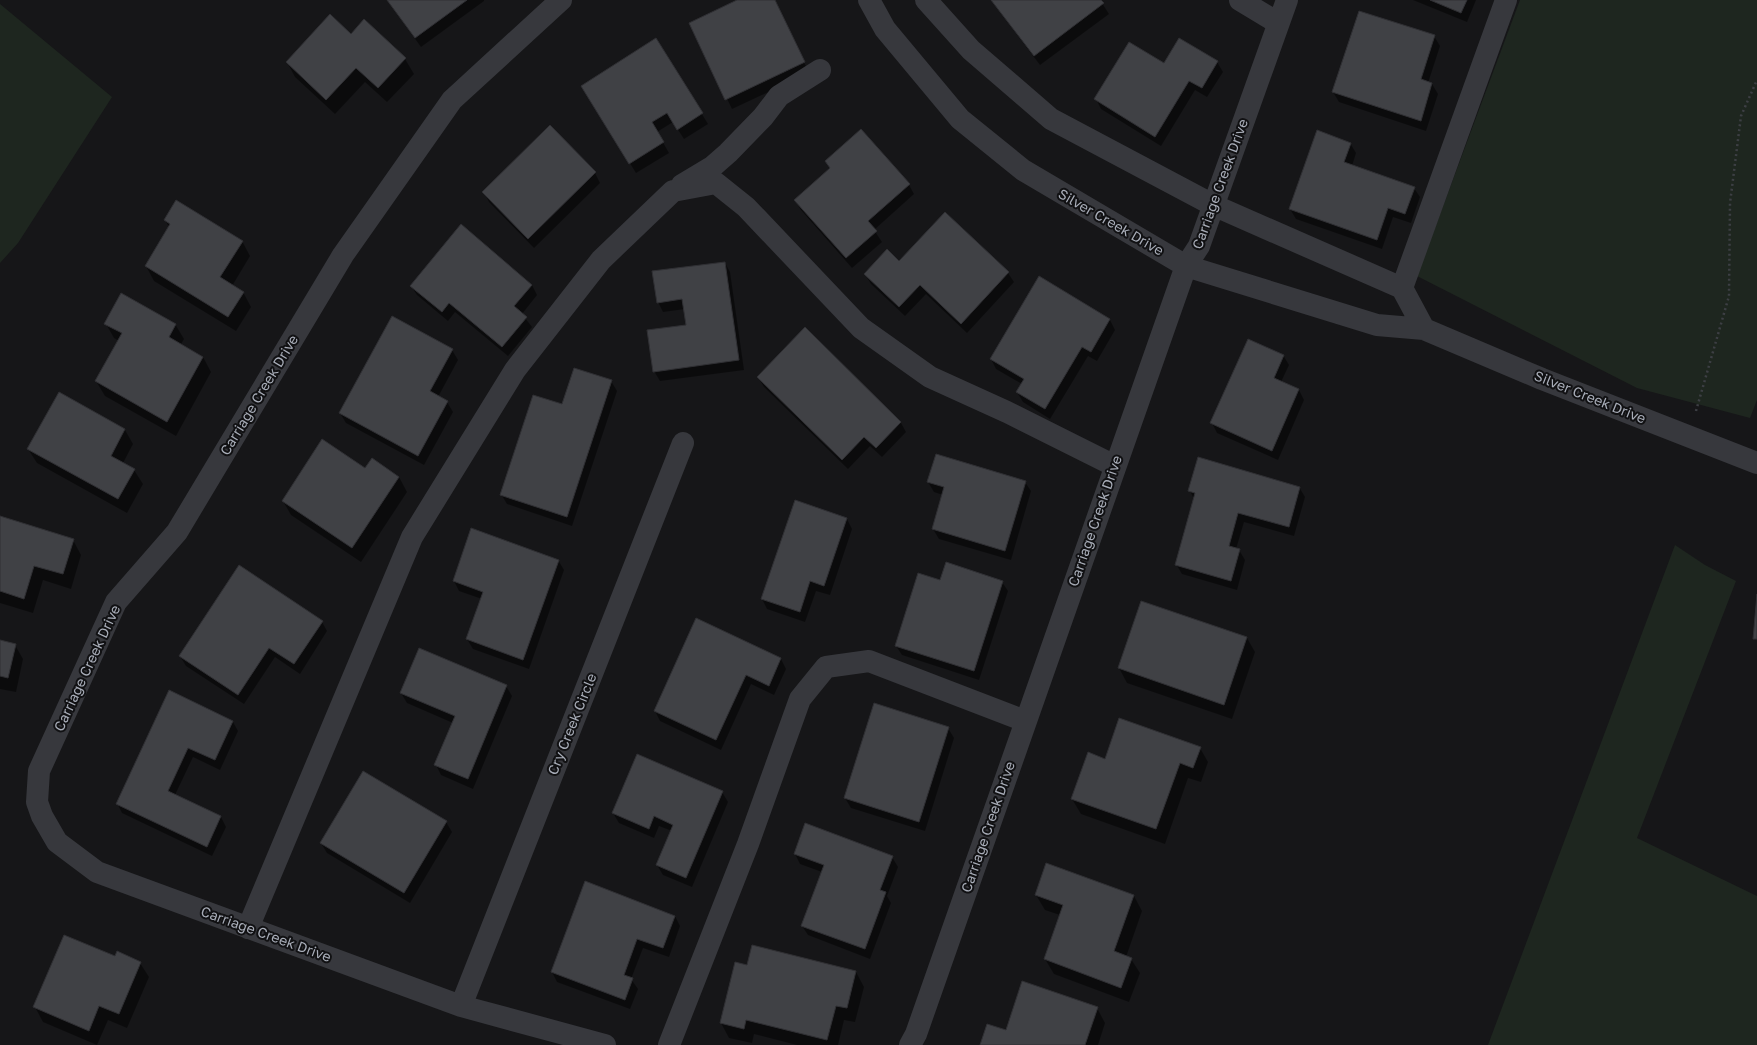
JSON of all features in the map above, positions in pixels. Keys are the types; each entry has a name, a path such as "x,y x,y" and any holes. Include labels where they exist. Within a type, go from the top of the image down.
{"street":[{"name":"Carriage Creek Drive","path":"561,0 452,100 342,255 177,532 116,602 39,771 37,802 42,816 57,842 97,872 461,1006 605,1045"},
{"name":"Silver Creek Drive","path":"869,0 885,28 960,119 1023,170 1186,266 1377,325 1424,329 1542,379 1689,437 1756,460"},
{"path":"926,0 972,50 1051,119 1213,205 1402,288 1424,329"},
{"path":"1240,0 1278,23"},
{"name":"Carriage Creek Drive","path":"910,1045 916,1034 1114,466 1186,266 1199,246 1287,0"},
{"path":"1402,288 1506,0"},
{"path":"248,928 412,537 515,370 601,260 673,191 728,154 763,117 779,96 820,70"},
{"path":"673,191 716,183 746,206 862,328 930,377 1007,412 1114,466"},
{"name":"Cry Creek Circle","path":"461,1006 683,443"},
{"path":"669,1045 748,844 800,699 826,667 869,661 1025,721"}],"path":[{"path":"1689,437 1729,296 1730,204 1741,116 1757,80"}],"shaded area":[{"path":"1520,0 1757,0 1757,400 1750,418 1637,388 1417,276"},
{"path":"0,4 112,97 18,243 0,263"},
{"path":"1675,545 1705,565 1736,581 1637,838 1757,896 1757,1045 1488,1045"}],"building":[{"path":"387,0 467,0 415,38"},
{"path":"737,0 775,0 805,62 725,100 689,23"},
{"path":"991,0 1101,0 1104,3 1034,56"},
{"path":"1430,0 1467,0 1461,13"},
{"path":"1359,11 1435,35 1421,79 1432,83 1421,121 1332,92"},
{"path":"330,14 351,34 364,19 406,58 378,88 356,68 326,100 286,62"},
{"path":"656,38 703,113 677,130 667,113 652,122 664,142 629,164 581,86"},
{"path":"1179,38 1218,61 1202,88 1189,81 1155,137 1094,99 1129,42 1164,63"},
{"path":"550,125 596,172 528,239 482,192"},
{"path":"861,129 910,184 868,221 877,231 846,258 794,200 830,168 825,161"},
{"path":"1317,130 1351,143 1344,162 1415,187 1405,214 1388,208 1377,240 1289,209"},
{"path":"176,200 243,241 220,277 244,292 228,317 145,266 170,224 164,220"},
{"path":"945,212 1009,272 961,324 920,285 899,307 864,274 887,249 899,261"},
{"path":"461,224 532,285 514,306 527,317 502,347 449,303 442,312 410,286"},
{"path":"725,262 739,360 653,372 647,330 686,325 682,299 657,303 652,271"},
{"path":"1039,276 1110,319 1091,352 1082,347 1045,409 1016,392 1024,379 990,359"},
{"path":"121,293 176,324 169,337 203,357 167,422 95,381 122,333 104,324"},
{"path":"392,316 453,349 430,391 448,401 418,456 339,413"},
{"path":"805,327 901,422 876,448 864,437 842,460 757,377"},
{"path":"1248,339 1284,355 1274,378 1299,389 1272,451 1210,423"},
{"path":"574,368 612,380 567,517 500,495 533,395 562,404"},
{"path":"59,392 125,429 111,456 135,469 118,499 27,449"},
{"path":"322,439 365,468 372,458 399,477 352,548 282,501"},
{"path":"936,454 1026,481 1005,551 932,529 944,487 927,482"},
{"path":"1198,457 1300,487 1289,527 1238,513 1229,546 1240,549 1231,581 1175,565 1195,493 1188,491"},
{"path":"795,500 847,518 824,586 810,581 800,612 761,599"},
{"path":"0,516 74,539 63,574 34,566 24,599 0,591"},
{"path":"471,528 559,560 523,660 466,639 483,592 453,581"},
{"path":"946,562 1003,581 974,671 895,646 918,573 940,580"},
{"path":"239,565 323,621 294,664 269,648 238,695 179,656"},
{"path":"1757,594 1757,639 1753,639"},
{"path":"1141,601 1247,637 1224,705 1118,668"},
{"path":"696,618 781,658 769,686 746,675 716,740 654,711"},
{"path":"0,640 16,644 8,678 0,676"},
{"path":"419,648 507,685 468,779 434,765 455,716 400,693"},
{"path":"169,690 233,721 215,760 188,748 168,791 221,816 207,847 116,804"},
{"path":"874,703 949,727 919,822 844,798"},
{"path":"1119,718 1201,747 1193,768 1180,763 1156,829 1071,799 1088,752 1105,759"},
{"path":"637,754 723,791 686,878 656,865 673,825 654,816 649,829 612,813"},
{"path":"363,771 447,821 404,893 320,843"},
{"path":"805,823 893,856 880,890 886,892 865,949 801,926 824,865 794,854"},
{"path":"1046,863 1134,895 1114,951 1132,958 1121,988 1044,959 1063,905 1035,895"},
{"path":"585,881 675,916 663,948 637,939 624,975 633,978 625,1000 551,972"},
{"path":"64,935 115,956 117,951 141,962 119,1014 99,1006 89,1031 33,1007"},
{"path":"752,945 856,971 847,1008 836,1006 827,1040 746,1020 744,1029 720,1023 735,962 747,965"},
{"path":"1022,981 1098,1007 1085,1045 980,1045 987,1024 1006,1030"}]}
